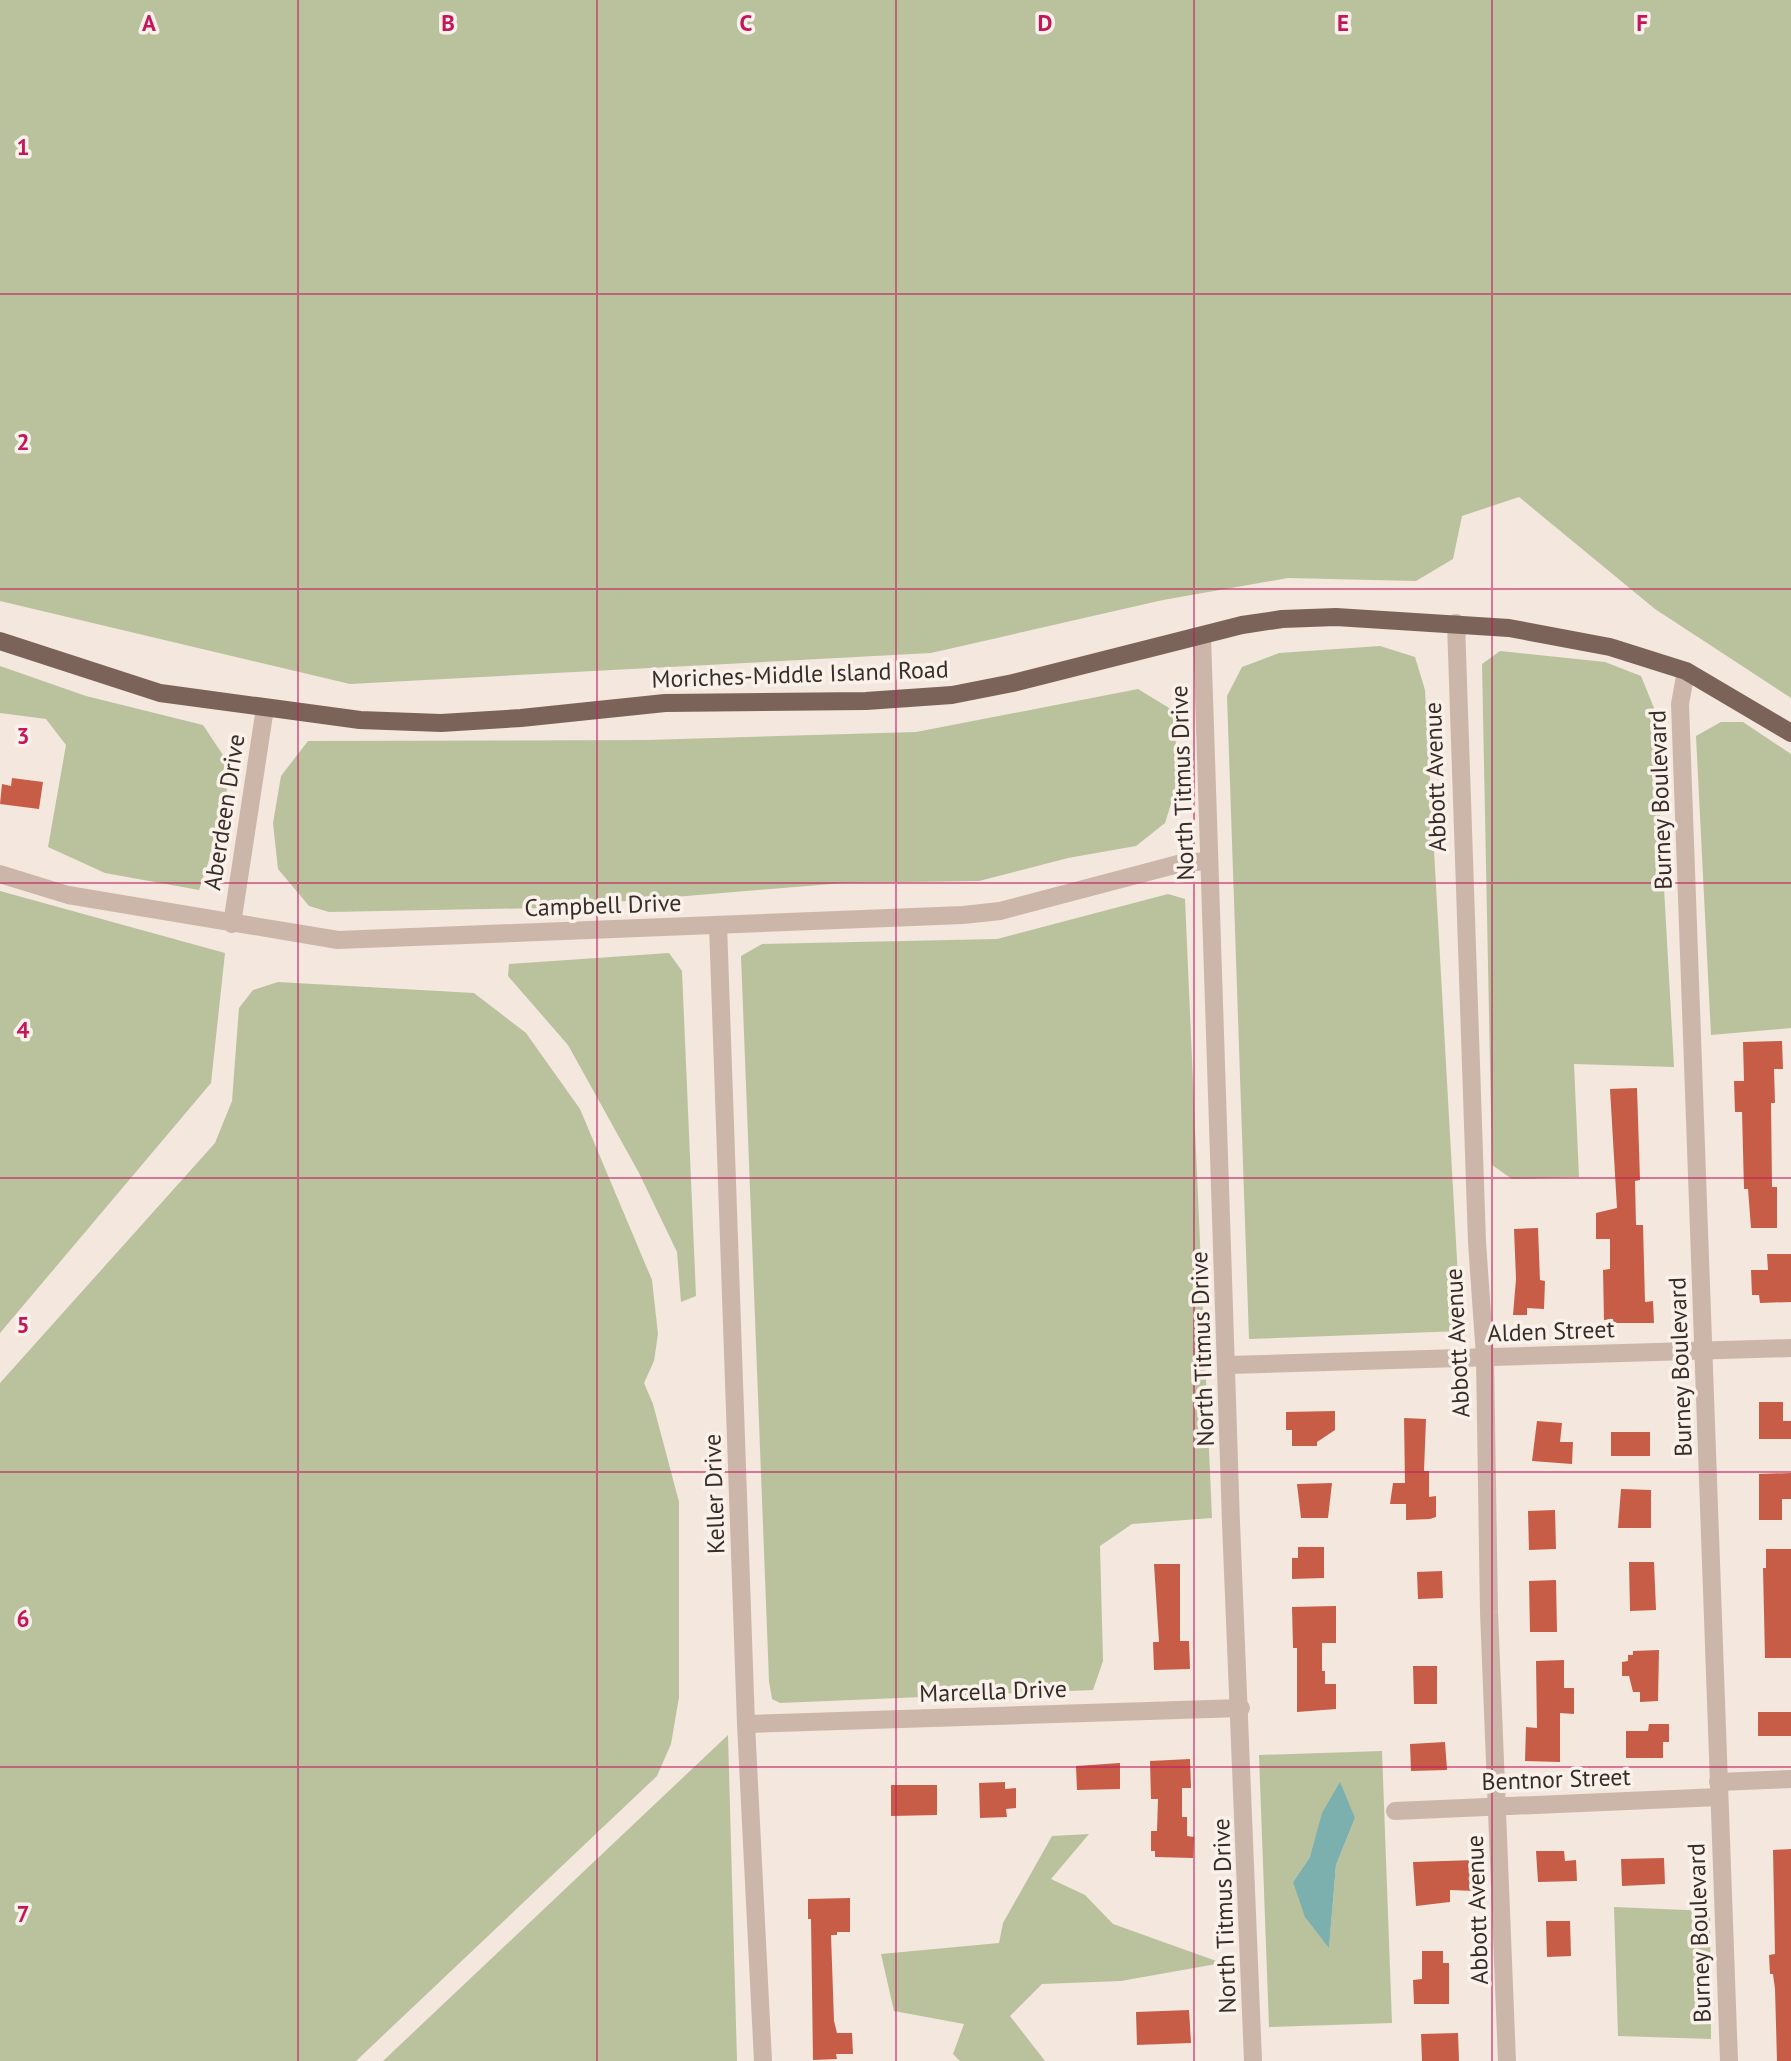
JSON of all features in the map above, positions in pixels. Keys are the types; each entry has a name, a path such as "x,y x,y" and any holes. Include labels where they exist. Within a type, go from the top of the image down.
{"main road":[{"name":"Moriches-Middle Island Road","path":"0,641 160,693 360,720 441,723 522,718 665,703 866,701 939,696 1013,683 1282,618 1336,617 1456,624 1553,634 1611,647 1686,671 1791,733"}],"street":[{"name":"Abbott Avenue","path":"1456,624 1477,1242 1485,1357 1489,1612 1507,2061"},
{"name":"North Titmus Drive","path":"1202,636 1208,861 1254,2061"},
{"name":"Burney Boulevard","path":"1686,671 1680,704 1729,2061"},
{"name":"Aberdeen Drive","path":"232,924 265,708"},
{"name":"Campbell Drive","path":"0,874 68,895 338,940 1000,911 1182,863 1208,861"},
{"name":"Keller Drive","path":"718,925 746,1724 763,2061"},
{"name":"Alden Street","path":"1228,1365 1791,1348"},
{"name":"Marcella Drive","path":"746,1724 1241,1708"},
{"name":"Bentnor Street","path":"1395,1811 1719,1789 1791,1779"}],"green space":[{"path":"0,0 1791,0 1791,698 1655,609 1519,497 1462,516 1453,559 1416,581 1288,578 1163,600 931,653 350,684 0,601"},
{"path":"1380,646 1415,657 1425,690 1461,1331 1249,1339 1227,696 1242,667 1279,653"},
{"path":"1500,651 1605,662 1641,676 1654,708 1674,1067 1574,1064 1579,1177 1512,1179 1492,1165 1482,664"},
{"path":"0,666 86,696 203,725 229,764 225,812 199,890 105,873 48,847 66,745 46,719 0,713"},
{"path":"1138,689 1174,711 1178,781 1165,823 1136,846 1068,858 979,881 843,883 542,908 329,912 309,906 278,869 273,823 281,776 308,741 647,740 916,732"},
{"path":"1721,722 1743,722 1791,754 1791,1028 1711,1035 1696,736"},
{"path":"0,891 225,953 211,1083 0,1333"},
{"path":"1168,894 1185,899 1212,1518 1132,1524 1100,1546 1103,1661 1093,1690 780,1703 772,1699 769,1681 741,956 762,944 997,939"},
{"path":"669,953 682,971 696,1296 681,1302 677,1252 639,1173 568,1045 508,976 509,964"},
{"path":"278,982 474,993 526,1033 580,1109 652,1280 658,1334 654,1361 644,1383 653,1404 679,1502 679,1697 671,1744 657,1776 356,2061 0,2061 0,1383 215,1143 232,1101 239,1008 253,990"},
{"path":"728,1735 737,2061 383,2061"},
{"path":"1382,1751 1392,2023 1269,2027 1259,1755","holes":["1355,1818 1336,1865 1329,1947 1293,1882 1310,1857"]},
{"path":"1089,1834 1051,1879 1085,1895 1113,1924 1222,1963 1121,1981 1042,1984 1010,2016 1045,2061 960,2061 953,2054 964,2024 894,2011 881,1954 999,1943 1003,1923 1052,1836"},
{"path":"1614,1907 1710,1911 1711,2039 1618,2036"}],"water":[{"path":"1340,1782 1355,1818 1336,1865 1329,1948 1305,1917 1293,1882 1310,1857 1322,1813"}],"building":[{"path":"12,778 43,782 39,809 0,804 2,784 11,786"},
{"path":"1782,1041 1783,1069 1774,1069 1775,1103 1771,1103 1772,1187 1777,1187 1777,1228 1751,1228 1748,1189 1744,1189 1742,1112 1735,1112 1734,1081 1744,1081 1743,1042"},
{"path":"1637,1088 1640,1180 1635,1181 1636,1225 1643,1225 1645,1302 1653,1301 1654,1323 1613,1323 1613,1319 1604,1320 1603,1270 1610,1269 1610,1239 1596,1239 1596,1213 1617,1208 1610,1089"},
{"path":"1538,1228 1540,1280 1545,1281 1544,1309 1527,1308 1527,1315 1513,1315 1516,1279 1514,1229"},
{"path":"1767,1254 1791,1254 1791,1302 1760,1303 1759,1295 1752,1295 1751,1270 1768,1270"},
{"path":"1759,1402 1783,1402 1783,1421 1791,1421 1791,1439 1759,1439"},
{"path":"1335,1411 1335,1430 1317,1442 1317,1446 1292,1446 1292,1430 1286,1430 1286,1412"},
{"path":"1404,1418 1426,1419 1424,1471 1429,1471 1429,1497 1436,1496 1436,1517 1430,1519 1406,1520 1406,1504 1390,1504 1393,1483 1405,1483"},
{"path":"1537,1421 1562,1423 1560,1442 1573,1442 1572,1464 1532,1461"},
{"path":"1611,1432 1650,1432 1650,1456 1611,1456"},
{"path":"1791,1473 1791,1499 1782,1499 1782,1520 1759,1520 1759,1474"},
{"path":"1332,1483 1328,1518 1301,1518 1297,1484"},
{"path":"1621,1489 1651,1490 1651,1528 1618,1528"},
{"path":"1555,1510 1556,1549 1529,1550 1528,1511"},
{"path":"1298,1547 1324,1547 1324,1578 1292,1579 1292,1558 1298,1558"},
{"path":"1766,1549 1791,1549 1791,1658 1765,1658 1763,1568 1766,1568"},
{"path":"1629,1562 1654,1562 1656,1610 1630,1611"},
{"path":"1154,1564 1180,1564 1180,1641 1189,1641 1190,1669 1154,1670 1153,1642 1159,1642"},
{"path":"1442,1571 1443,1598 1418,1599 1417,1572"},
{"path":"1556,1580 1557,1632 1530,1632 1529,1581"},
{"path":"1336,1606 1336,1643 1322,1643 1322,1671 1325,1671 1325,1684 1336,1684 1336,1709 1297,1712 1297,1648 1293,1648 1292,1607"},
{"path":"1659,1650 1658,1701 1640,1702 1640,1692 1633,1692 1629,1676 1622,1676 1622,1662 1628,1661 1628,1655 1633,1655 1633,1651"},
{"path":"1564,1660 1564,1688 1574,1688 1574,1714 1560,1713 1560,1762 1525,1761 1526,1727 1537,1728 1536,1661"},
{"path":"1413,1666 1437,1666 1437,1704 1414,1704"},
{"path":"1758,1712 1791,1712 1791,1736 1758,1736"},
{"path":"1649,1724 1669,1724 1669,1742 1663,1742 1663,1758 1626,1758 1626,1731 1648,1731"},
{"path":"1445,1742 1447,1770 1411,1771 1410,1744"},
{"path":"1190,1759 1191,1788 1182,1788 1182,1817 1187,1817 1187,1836 1194,1837 1193,1858 1155,1857 1155,1851 1151,1851 1151,1831 1157,1831 1158,1799 1151,1799 1150,1761"},
{"path":"1120,1763 1120,1789 1077,1790 1076,1766"},
{"path":"1005,1782 1005,1789 1016,1788 1016,1808 1006,1809 1007,1817 980,1818 979,1783"},
{"path":"891,1785 937,1785 937,1815 891,1816"},
{"path":"1791,1849 1791,2061 1777,2061 1775,1989 1773,1974 1770,1974 1769,1955 1775,1954 1773,1850"},
{"path":"1536,1851 1564,1851 1565,1861 1576,1860 1577,1881 1538,1882"},
{"path":"1664,1858 1665,1884 1622,1886 1621,1859"},
{"path":"1475,1860 1475,1891 1450,1890 1450,1902 1416,1906 1413,1862"},
{"path":"850,1898 850,1932 831,1935 834,2021 837,2033 852,2033 853,2054 836,2054 837,2059 813,2060 811,1919 808,1919 808,1899"},
{"path":"1546,1921 1570,1921 1571,1956 1547,1957"},
{"path":"1422,1951 1443,1951 1443,1963 1449,1963 1449,2004 1414,2004 1413,1980 1422,1979"},
{"path":"1189,2010 1191,2043 1137,2045 1136,2012"},
{"path":"1458,2033 1459,2061 1422,2061 1421,2034"}]}
